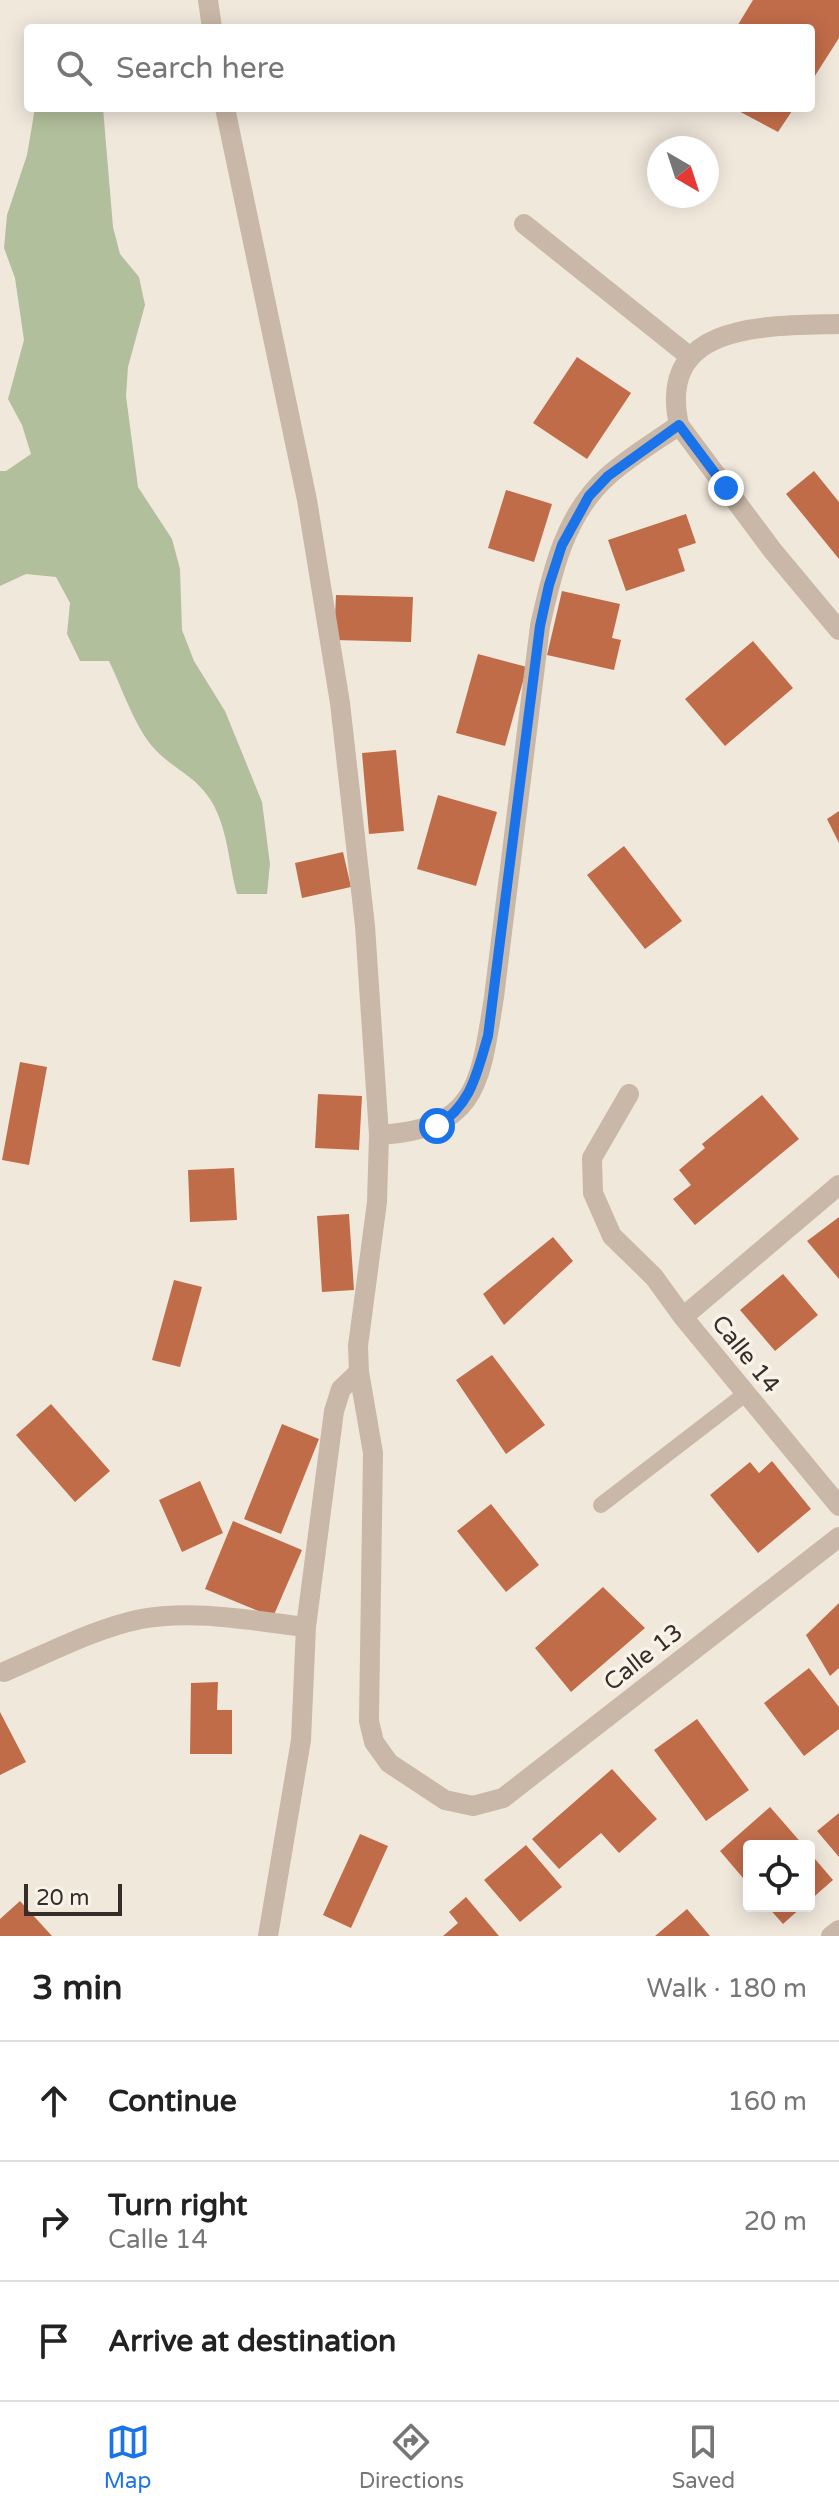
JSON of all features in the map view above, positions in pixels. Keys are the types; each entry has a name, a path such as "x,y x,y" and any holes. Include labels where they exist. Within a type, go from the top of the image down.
{"street":[{"path":"208,0 211,24"},
{"path":"226,112 295,432 340,703 365,926 379,1135 377,1202 358,1346 359,1372 349,1379 336,1400 306,1627 301,1740 268,1936"},
{"path":"524,224 689,356"},
{"path":"839,324 762,326 710,340 689,356 678,379 674,402 679,425 773,551 839,630"},
{"path":"379,1135 412,1133 437,1126 461,1107 471,1094 488,1036 496,985 538,641 549,585 568,532 589,496 608,476 679,425"},
{"path":"629,1094 592,1158 593,1193 612,1236 654,1277 683,1317"},
{"name":"Calle 14","path":"839,1185 683,1317 744,1395 839,1506"},
{"name":"Calle 13","path":"359,1372 373,1453 369,1721 374,1742 389,1763 445,1800 473,1806 503,1798 839,1537"},
{"path":"4,1672 114,1626 144,1619 205,1617 306,1627"},
{"path":"831,1936 839,1930"}],"lane":[{"path":"601,1505 744,1395"}],"green space":[{"path":"34,112 103,112 113,227 120,254 139,277 145,305 128,367 126,396 138,487 172,539 180,569 182,630 194,661 225,711 262,802 270,864 267,894 237,894 222,825 213,804 199,786 151,745 133,715 109,661 80,661 67,634 70,603 56,577 26,574 0,586 0,471 6,471 31,454 22,425 8,399 24,340 15,278 4,248 7,215 27,155"}],"building":[{"path":"753,0 839,0 839,38 815,76 815,24 738,24"},
{"path":"740,112 791,112 778,132"},
{"path":"577,357 631,393 587,459 533,423"},
{"path":"814,471 839,502 839,559 786,494"},
{"path":"506,490 552,504 534,562 488,548"},
{"path":"686,514 696,543 678,549 685,571 626,591 608,540"},
{"path":"562,591 620,604 612,638 621,640 614,670 547,655"},
{"path":"336,595 413,597 411,642 334,640"},
{"path":"753,641 793,688 725,746 685,699"},
{"path":"478,654 527,667 505,746 456,733"},
{"path":"396,750 404,831 369,834 362,753"},
{"path":"438,795 497,812 476,886 417,869"},
{"path":"839,811 839,843 827,819"},
{"path":"624,846 682,921 645,949 587,875"},
{"path":"343,852 351,887 302,898 295,863"},
{"path":"20,1062 47,1067 29,1165 2,1160"},
{"path":"318,1094 362,1096 359,1150 315,1148"},
{"path":"762,1095 799,1139 695,1225 673,1199 691,1185 679,1170 705,1148 702,1144"},
{"path":"234,1168 237,1220 190,1222 188,1170"},
{"path":"349,1214 354,1290 322,1292 317,1216"},
{"path":"839,1217 839,1279 807,1241"},
{"path":"553,1237 573,1261 504,1325 483,1294"},
{"path":"783,1274 818,1315 775,1351 740,1310"},
{"path":"174,1280 202,1287 180,1367 152,1360"},
{"path":"492,1355 545,1425 506,1454 456,1380"},
{"path":"51,1404 110,1471 75,1502 16,1435"},
{"path":"282,1424 319,1439 281,1534 244,1519"},
{"path":"772,1461 811,1509 758,1553 710,1495 750,1462 759,1473"},
{"path":"200,1481 223,1533 182,1552 159,1500"},
{"path":"491,1504 539,1565 506,1592 457,1531"},
{"path":"233,1521 302,1550 273,1617 205,1589"},
{"path":"603,1587 645,1628 571,1692 535,1648"},
{"path":"839,1603 839,1668 830,1676 806,1635"},
{"path":"809,1668 839,1707 839,1729 804,1756 764,1703"},
{"path":"218,1682 217,1710 232,1710 232,1754 190,1754 191,1683"},
{"path":"0,1712 26,1762 0,1775"},
{"path":"697,1719 749,1790 706,1821 654,1750"},
{"path":"612,1769 657,1819 619,1853 601,1833 559,1869 532,1839"},
{"path":"770,1807 799,1840 743,1840 743,1878 720,1851"},
{"path":"839,1813 839,1857 817,1831"},
{"path":"360,1834 388,1846 351,1928 323,1915"},
{"path":"526,1845 562,1887 520,1922 484,1880"},
{"path":"815,1859 833,1880 815,1896"},
{"path":"466,1897 499,1936 443,1936 458,1923 449,1912"},
{"path":"20,1901 52,1936 0,1936 0,1919"},
{"path":"687,1909 710,1936 655,1936"},
{"path":"772,1912 796,1912 783,1924"}],"route":[{"path":"437,1126 461,1107 471,1094 488,1036 540,626 562,545 589,496 608,476 679,425 726,488"}]}
